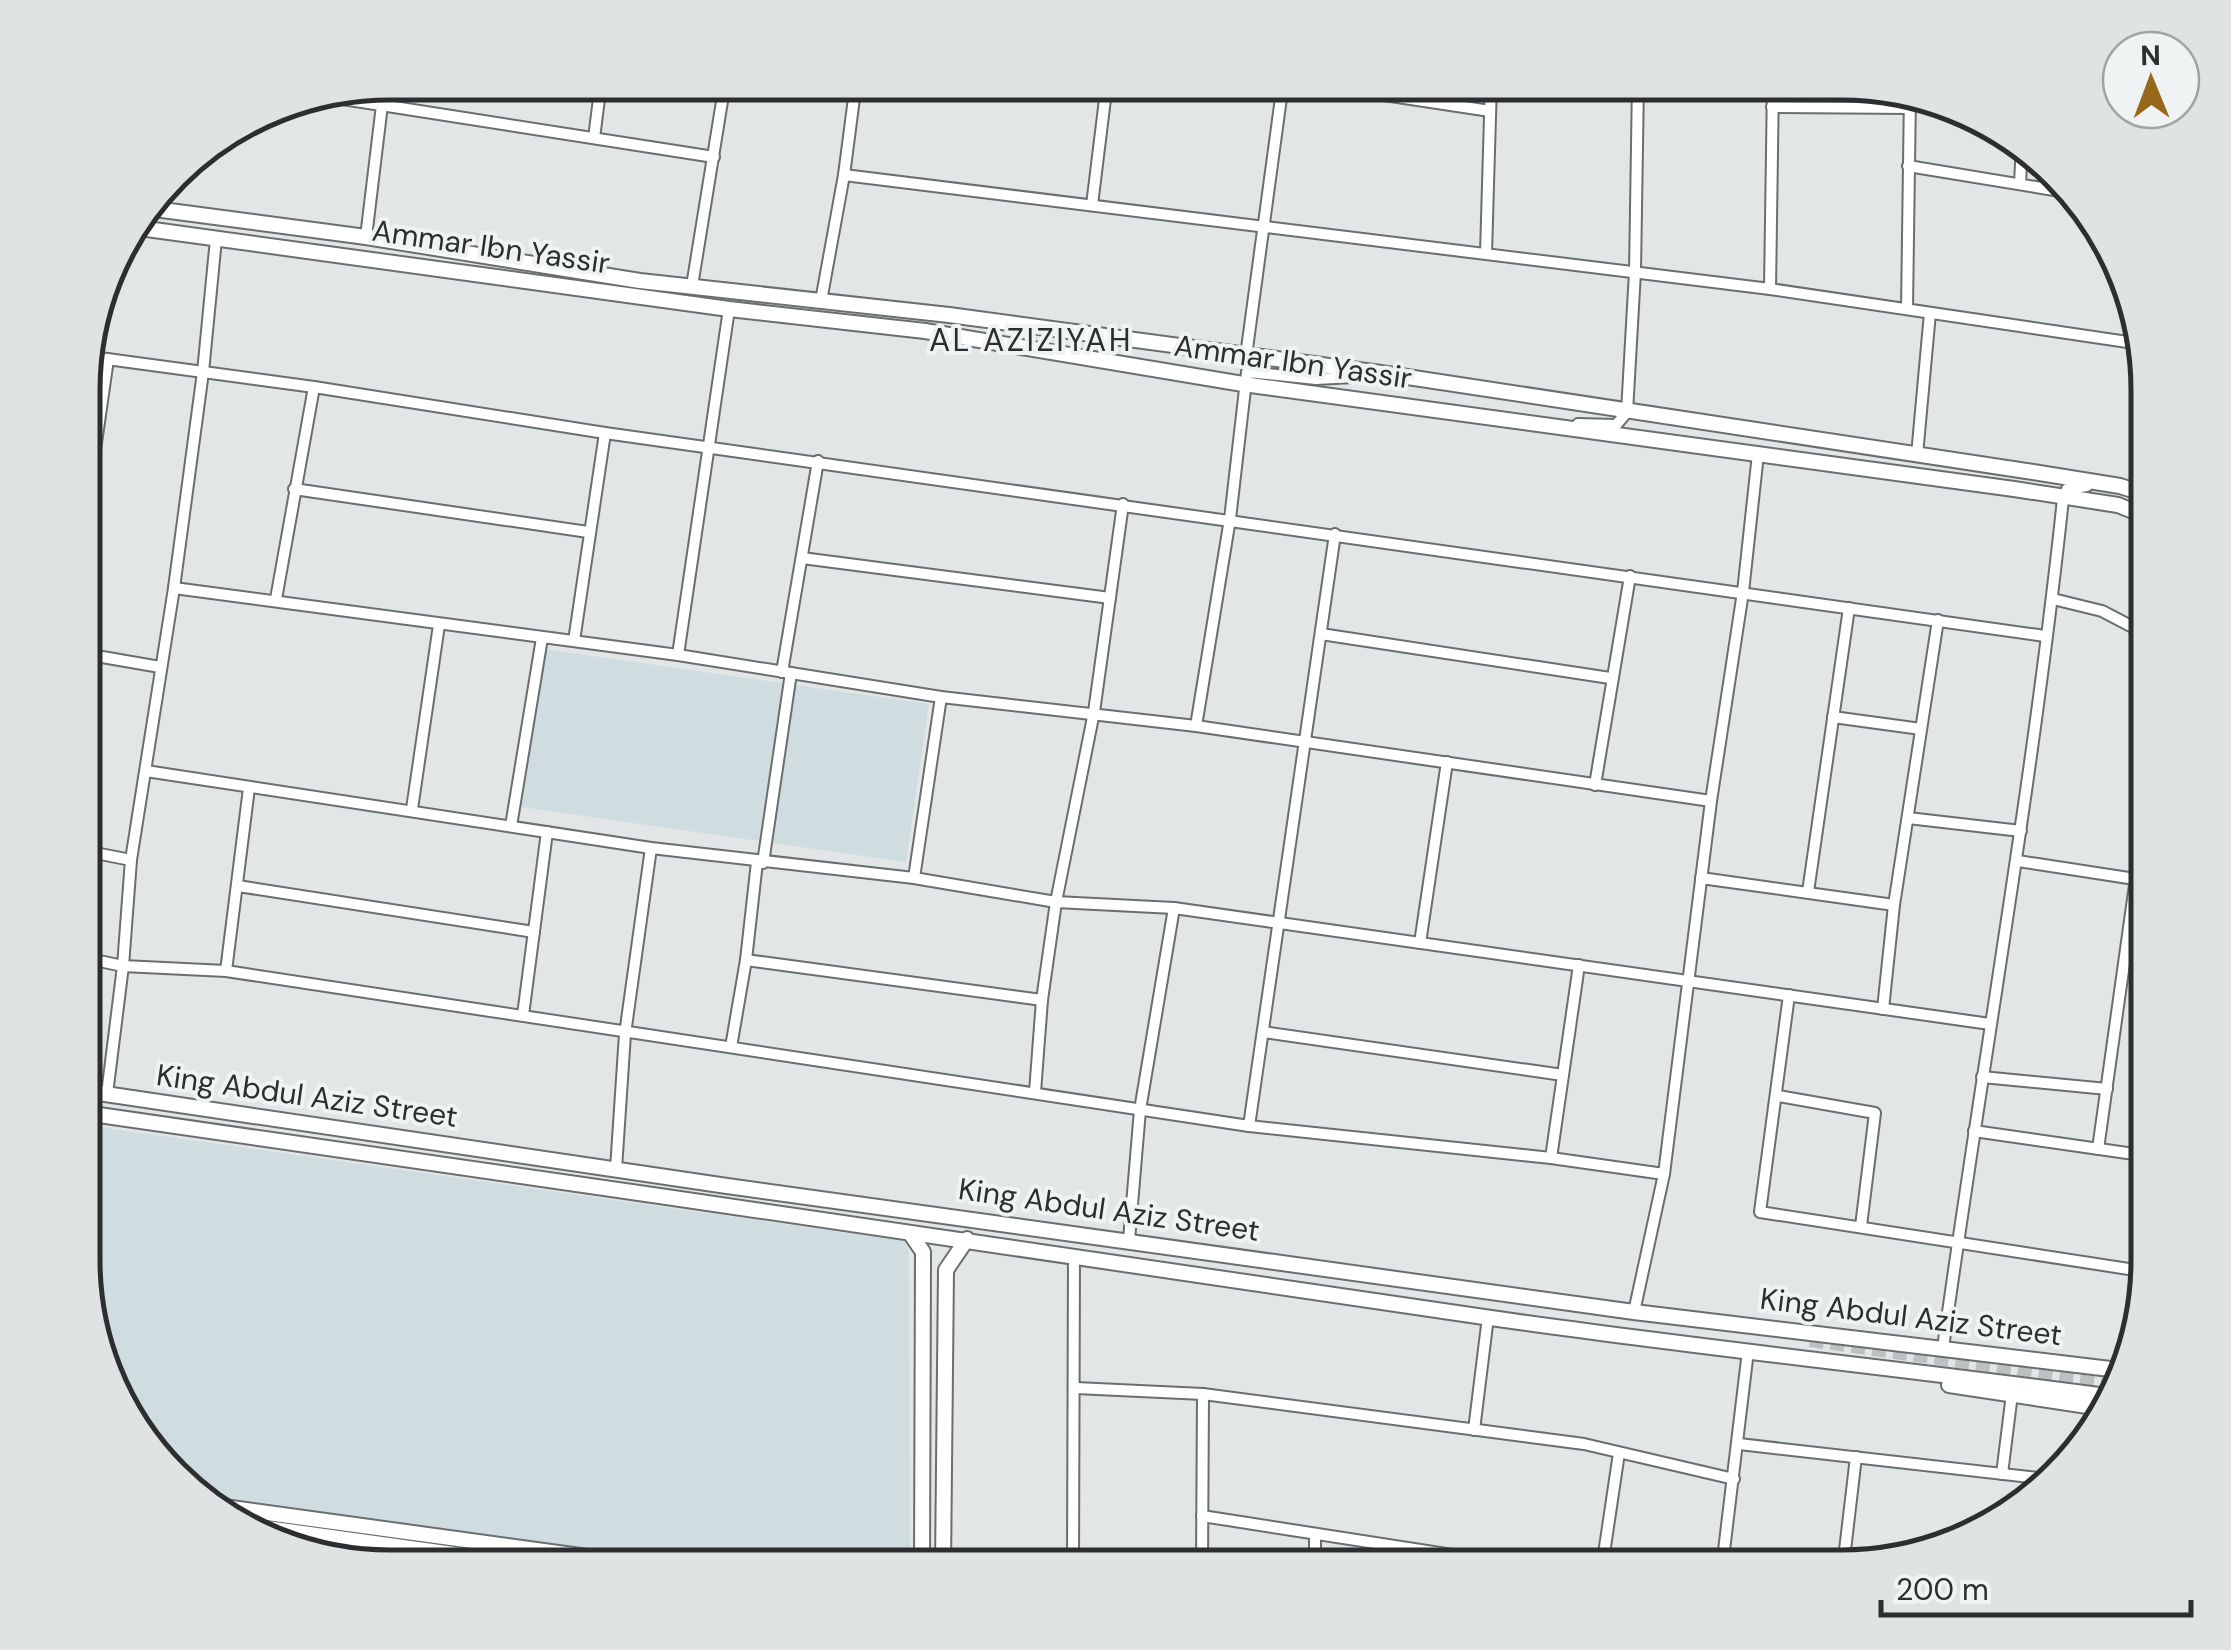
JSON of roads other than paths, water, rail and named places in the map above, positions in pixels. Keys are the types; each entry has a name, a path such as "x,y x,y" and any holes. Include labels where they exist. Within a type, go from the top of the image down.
{"street":[{"path":"594,138 598,101"},
{"path":"692,286 722,101"},
{"path":"821,300 854,101"},
{"path":"1092,204 1105,101"},
{"path":"1246,356 1281,101"},
{"path":"1426,101 1490,110"},
{"path":"1486,253 1490,101"},
{"path":"1532,423 1616,425 1627,412 1635,272 1638,101"},
{"path":"1770,289 1772,101"},
{"path":"363,102 714,157"},
{"path":"366,237 382,105"},
{"path":"1772,107 1906,108"},
{"path":"1908,310 1910,109"},
{"path":"2020,184 2021,163"},
{"path":"1908,166 2049,189"},
{"path":"844,175 1770,289 2126,342"},
{"name":"Ammar Ibn Yassir","path":"163,210 692,286 1392,375 2130,490"},
{"name":"Ammar Ibn Yassir","path":"149,229 729,309 926,331 1243,384 2014,489 2130,510"},
{"path":"107,1094 131,860 174,588 216,239"},
{"path":"678,655 729,309"},
{"path":"1917,455 1930,313"},
{"path":"102,358 707,448 2045,636"},
{"path":"100,402 108,359"},
{"path":"1196,726 1230,519 1247,372 1316,379 1392,375"},
{"path":"276,599 314,388"},
{"path":"574,641 604,433"},
{"path":"1634,1312 1664,1174 1758,454"},
{"path":"731,1047 818,461"},
{"path":"1943,1348 2018,860 2063,499 2067,489 2075,486 2130,490"},
{"path":"294,489 588,532"},
{"path":"1035,1092 1042,1000 1056,902 1094,712 1123,504"},
{"path":"1249,1126 1335,534"},
{"path":"802,558 1110,598"},
{"path":"1595,785 1630,576"},
{"path":"174,588 678,655 941,697 1094,712 1305,741 1711,801"},
{"path":"2052,599 2102,611 2130,626"},
{"path":"1808,892 1849,608"},
{"path":"1883,1009 1894,905 1938,620"},
{"path":"412,810 439,626"},
{"path":"1321,634 1610,678"},
{"path":"510,826 542,638"},
{"path":"100,657 160,668"},
{"path":"914,878 941,697"},
{"path":"1833,716 1921,729"},
{"path":"1420,943 1447,762"},
{"path":"146,771 651,848 914,878 1056,902 1174,908 1990,1024"},
{"path":"226,971 249,788"},
{"path":"1908,818 2022,831"},
{"path":"523,1015 548,832"},
{"path":"616,1169 625,1034 651,848"},
{"path":"101,854 131,860"},
{"path":"2018,860 2130,878"},
{"path":"1700,878 1894,905"},
{"path":"238,886 534,932"},
{"path":"1128,1240 1140,1110 1174,908"},
{"path":"2098,1150 2130,921"},
{"path":"746,960 1042,1000"},
{"path":"101,961 226,971 1249,1126 1664,1174"},
{"path":"1551,1158 1579,966"},
{"path":"1789,996 1760,1212 2130,1269"},
{"path":"1264,1032 1563,1074"},
{"path":"1982,1077 2107,1089"},
{"name":"King Abdul Aziz Street","path":"101,1093 1634,1312 2110,1369"},
{"path":"1778,1096 1875,1113 1861,1226"},
{"name":"King Abdul Aziz Street","path":"101,1115 1488,1317 1748,1351 2091,1406"},
{"path":"1974,1130 2130,1154"},
{"path":"909,1232 922,1246 922,1549"},
{"path":"943,1549 946,1270 967,1240"},
{"path":"1073,1549 1074,1256"},
{"path":"922,1268 946,1270"},
{"path":"1474,1430 1488,1317"},
{"path":"1724,1550 1748,1351"},
{"name":"King Abdul Aziz Street","path":"1820,1362 2097,1395"},
{"path":"1076,1388 1203,1394 1584,1444 1734,1480"},
{"path":"1202,1550 1203,1394"},
{"path":"2002,1474 2012,1394"},
{"path":"1739,1444 2032,1477"},
{"path":"1605,1550 1619,1452"},
{"path":"1847,1550 1856,1457"},
{"path":"243,1510 531,1549"},
{"path":"1202,1516 1404,1550"},
{"path":"288,1531 418,1549"},
{"path":"1315,1534 1315,1550"}],"tunnel":[{"path":"1810,1340 2104,1382"}],"district":[{"name":"AL AZIZIYAH","path":"1031,340"}]}
